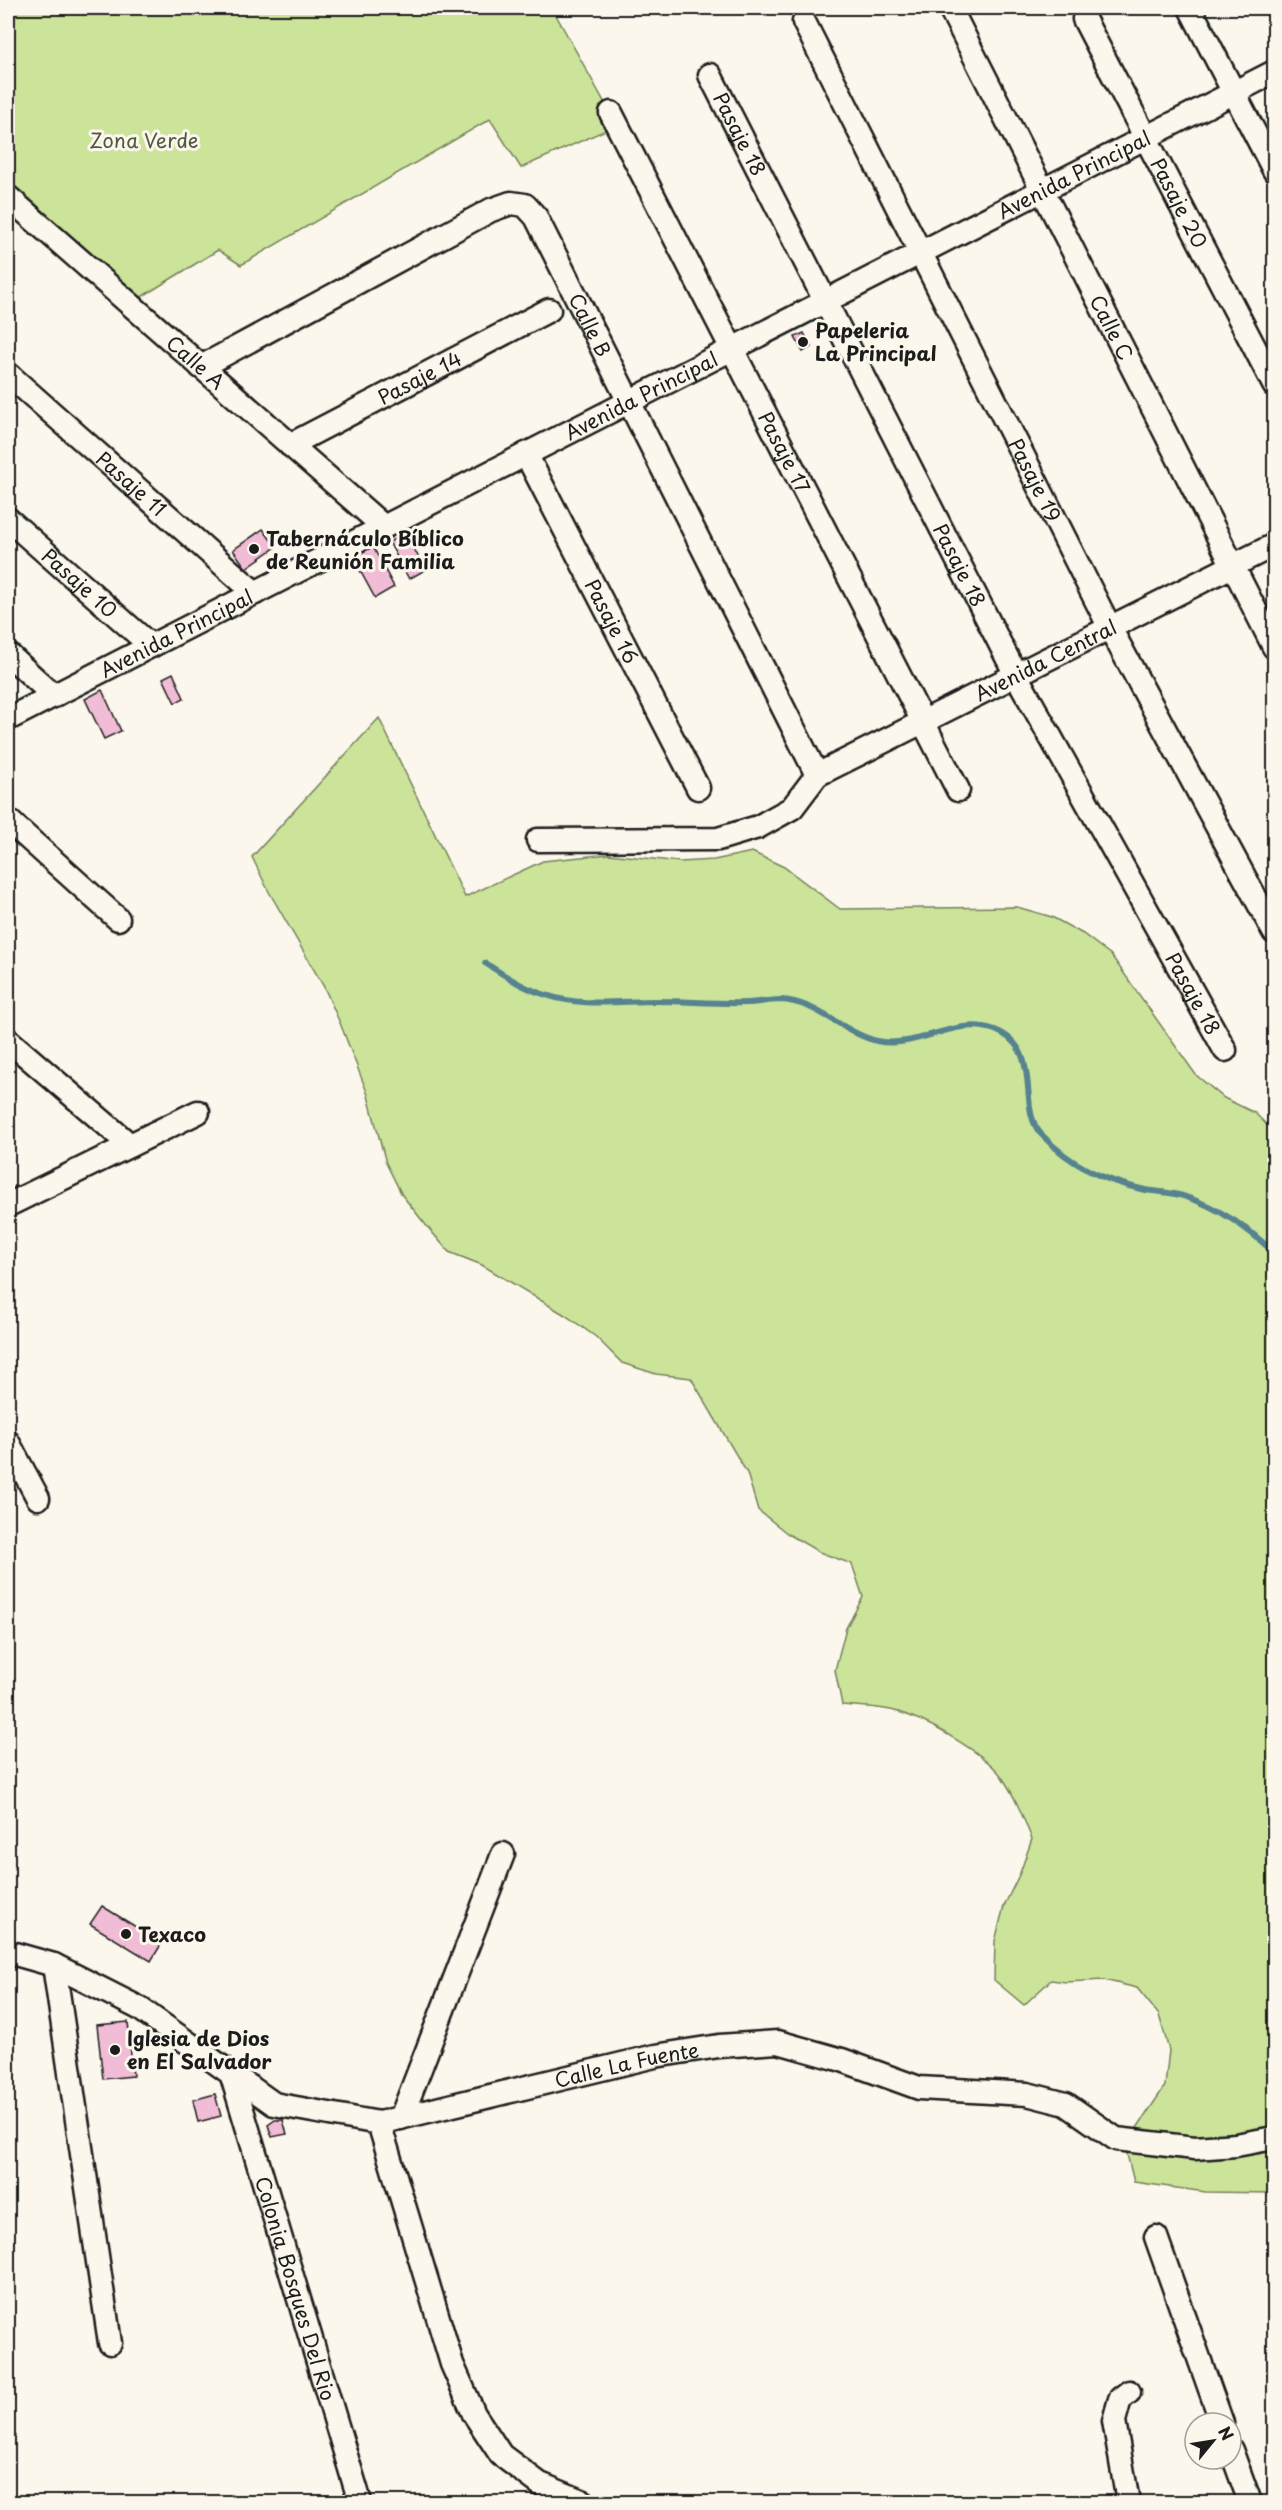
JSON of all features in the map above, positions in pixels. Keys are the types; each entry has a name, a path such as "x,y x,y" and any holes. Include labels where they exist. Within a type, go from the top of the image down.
{"street":[{"name":"Calle C","path":"950,8 1275,647"},
{"path":"1190,8 1275,170"},
{"name":"Pasaje 20","path":"1084,19 1275,386"},
{"name":"Pasaje 19","path":"804,22 1110,628 1275,932"},
{"name":"Avenida Principal","path":"8,719 1275,72"},
{"name":"Pasaje 18","path":"710,75 1016,675 1225,1050"},
{"name":"Pasaje 17","path":"611,113 958,790"},
{"name":"Calle A","path":"8,197 17,219 201,367 384,527"},
{"name":"Calle B","path":"201,367 491,210 501,205 519,203 525,205 536,217 817,775"},
{"name":"Pasaje 14","path":"290,445 549,310"},
{"name":"Pasaje 11","path":"8,374 255,593"},
{"name":"Pasaje 16","path":"526,454 698,788"},
{"name":"Pasaje 10","path":"8,519 151,646"},
{"name":"Avenida Central","path":"817,775 1275,545"},
{"path":"8,654 54,696"},
{"path":"538,840 718,839 758,827 792,808 817,775"},
{"path":"8,819 118,919"},
{"path":"8,1040 130,1145"},
{"path":"8,1205 198,1112"},
{"path":"8,1442 38,1498"},
{"path":"401,2118 504,1854"},
{"name":"Calle La Fuente","path":"8,1952 54,1965 139,2008 274,2104 379,2123 655,2056 719,2046 778,2042 842,2060 919,2088 1027,2094 1066,2104 1116,2139 1195,2148 1236,2145 1275,2138"},
{"path":"54,1965 110,2343"},
{"name":"Colonia Bosques Del Rio","path":"231,2073 360,2502"},
{"path":"379,2123 452,2364 474,2414 501,2456 540,2484 584,2502"},
{"path":"1236,2145 1275,2128"},
{"path":"1156,2237 1218,2411"},
{"path":"1128,2502 1114,2421 1120,2399 1129,2392"},
{"path":"1239,2471 1250,2502"}],"green space":[{"name":"Zona Verde","path":"8,8 552,8 617,125 521,168 490,119 241,265 218,250 130,304 8,197"},
{"path":"379,718 465,897 543,861 609,854 680,862 714,860 752,852 784,867 840,909 1017,907 1052,917 1083,934 1111,955 1196,1075 1224,1098 1255,1113 1274,1132 1274,2193 1206,2192 1134,2182 1125,2146 1165,2086 1169,2050 1159,2015 1137,1988 1104,1980 1066,1982 1051,1980 1024,2005 994,1980 995,1941 1004,1906 1020,1873 1032,1839 1015,1799 1002,1777 995,1768 973,1750 932,1726 902,1713 842,1705 835,1670 846,1628 863,1597 852,1564 819,1552 788,1534 758,1510 747,1473 691,1378 656,1374 622,1363 596,1337 565,1315 482,1265 449,1252 402,1195 386,1163 367,1092 340,1023 324,987 268,890 252,857"}],"building":[{"name":"Papeleria La Principal","path":"804,333 811,347 803,352 795,337"},
{"name":"Tabernáculo Bíblico de Reunión Familia","path":"263,529 276,547 246,568 233,550"},
{"path":"406,533 425,570 409,579 389,542"},
{"path":"371,543 394,587 375,598 351,554"},
{"path":"173,673 184,698 175,703 163,678"},
{"path":"102,690 121,731 104,739 85,699"},
{"name":"Texaco","path":"102,1906 162,1943 151,1961 90,1924"},
{"name":"Iglesia de Dios en El Salvador","path":"128,2022 133,2076 103,2079 97,2025"},
{"path":"215,2094 221,2116 198,2122 193,2100"},
{"path":"275,2120 283,2120 287,2134 272,2137 268,2125"}],"waterway":[{"path":"485,963 529,989 573,1001 752,1003 780,1000 793,1002 818,1011 853,1031 877,1041 907,1041 965,1027 995,1030 1010,1039 1020,1051 1025,1065 1030,1109 1034,1123 1041,1134 1064,1155 1088,1170 1116,1182 1145,1190 1181,1195 1198,1201 1244,1228 1274,1253"}],"place":[{"name":"Papeleria La Principal","path":"803,342"},
{"name":"Tabernáculo Bíblico de Reunión Familia","path":"254,549"},
{"name":"Texaco","path":"126,1934"},
{"name":"Iglesia de Dios en El Salvador","path":"115,2050"}]}
